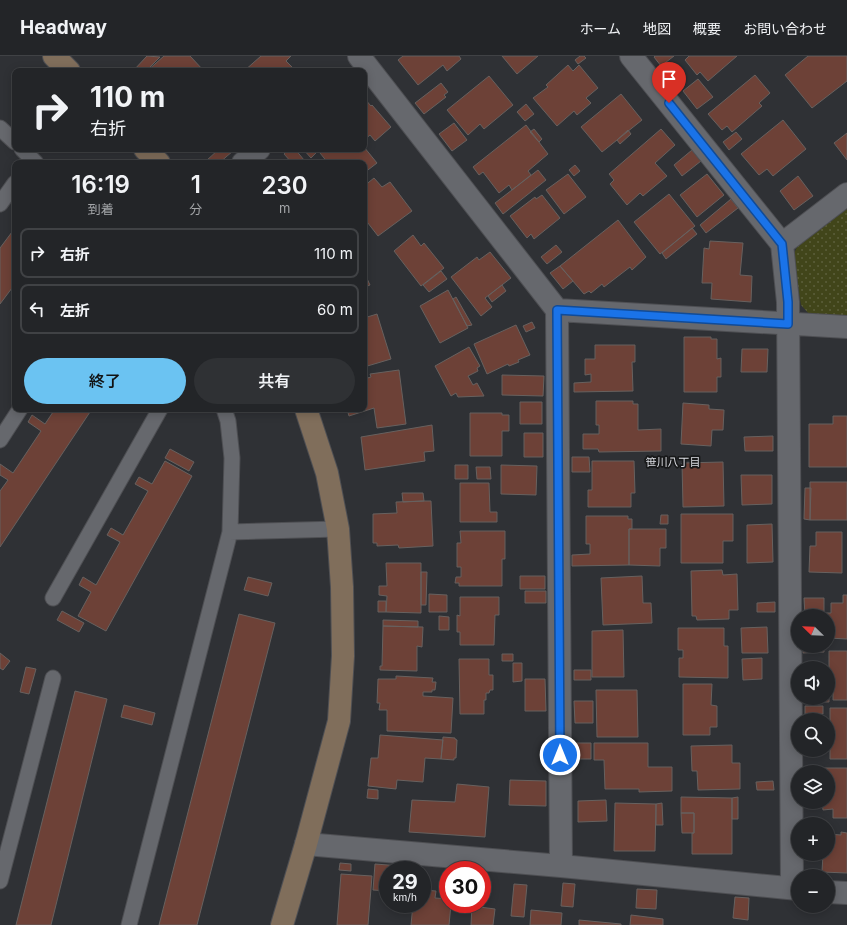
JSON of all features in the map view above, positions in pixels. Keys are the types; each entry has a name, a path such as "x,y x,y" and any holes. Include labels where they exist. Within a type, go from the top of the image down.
{"street":[{"path":"54,56 66,68"},
{"path":"631,56 782,244 788,302 795,869"},
{"path":"367,71 557,310 561,866"},
{"path":"148,152 155,160"},
{"path":"246,160 256,152"},
{"path":"782,244 847,194"},
{"path":"557,310 847,327"},
{"path":"282,925 306,844 339,721 343,656 342,587 338,529 327,473 307,412"},
{"path":"306,844 561,866 791,889"},
{"path":"835,892 847,893"}],"lane":[{"path":"0,128 12,139"},
{"path":"25,152 31,160"},
{"path":"0,204 12,187"},
{"path":"0,440 18,412"},
{"path":"53,598 158,412"},
{"path":"129,925 230,532 232,458 228,421 225,412"},
{"path":"230,532 338,529"},
{"path":"0,881 53,678"}],"green space":[{"path":"847,209 847,316 809,314 801,305 793,256 797,247"}],"building":[{"path":"147,56 160,57 149,68 136,68"},
{"path":"164,56 190,56 201,68 150,68"},
{"path":"261,56 291,56 286,61 293,68 247,68"},
{"path":"403,56 459,56 461,59 447,71 443,65 418,85 398,60"},
{"path":"502,56 538,56 517,74"},
{"path":"580,56 584,56 586,58 578,64 575,60"},
{"path":"674,56 661,66 654,57"},
{"path":"689,56 737,56 708,81 700,72 697,75 685,60"},
{"path":"808,56 847,56 847,81 812,108 785,75"},
{"path":"568,65 573,71 579,65 598,88 586,98 591,103 577,115 574,111 557,126 533,98 548,87 546,85"},
{"path":"755,75 770,93 759,103 762,106 732,132 727,126 722,130 708,114"},
{"path":"489,76 513,105 484,129 480,124 468,135 447,110"},
{"path":"698,79 713,97 697,109 683,91"},
{"path":"441,83 448,92 444,95 446,97 424,114 415,103"},
{"path":"621,94 642,120 602,152 581,127"},
{"path":"367,101 371,106 372,105 391,127 375,141 370,135 367,138"},
{"path":"526,104 534,114 525,121 517,112"},
{"path":"783,120 806,149 773,176 767,169 759,175 741,154"},
{"path":"454,123 467,140 452,151 439,134"},
{"path":"526,125 548,154 528,171 531,175 512,190 509,185 499,193 483,172 479,175 473,167"},
{"path":"534,129 542,139 539,142 530,132"},
{"path":"661,129 675,145 655,163 667,176 643,196 640,193 627,205 610,184 614,180 609,174"},
{"path":"628,130 631,134 620,144 617,140"},
{"path":"736,132 742,139 729,150 723,142"},
{"path":"847,133 847,160 834,143"},
{"path":"692,150 701,161 682,176 674,165"},
{"path":"367,151 377,163 367,171 367,160 326,160 320,153 367,152"},
{"path":"216,152 232,152 222,160 207,160"},
{"path":"286,152 297,152 304,160 289,160 284,154"},
{"path":"306,152 317,152 311,158"},
{"path":"575,165 580,171 574,176 569,170"},
{"path":"538,170 546,180 503,214 495,203"},
{"path":"568,174 586,197 564,214 546,190"},
{"path":"707,174 724,195 697,217 680,195"},
{"path":"798,176 813,196 794,210 780,191"},
{"path":"374,178 382,187 390,182 412,211 378,236 367,222 367,184"},
{"path":"669,194 695,226 660,254 634,222"},
{"path":"542,195 560,218 534,239 531,234 527,238 510,216 535,197 536,199"},
{"path":"731,199 738,208 706,233 700,225"},
{"path":"618,220 646,257 632,270 630,267 604,287 602,284 591,293 589,291 584,294 560,266"},
{"path":"692,228 697,234 666,259 662,253"},
{"path":"12,232 12,288 0,304 0,248"},
{"path":"413,235 421,246 424,243 444,268 421,286 394,251"},
{"path":"710,241 743,243 740,275 752,276 751,302 711,299 712,283 702,283 704,248 709,249"},
{"path":"556,245 562,252 547,264 541,257"},
{"path":"490,252 511,278 485,298 492,307 481,316 451,277 477,257 479,260"},
{"path":"560,266 573,281 563,289 550,273"},
{"path":"441,271 447,279 429,292 423,285"},
{"path":"367,278 370,285 367,286"},
{"path":"502,285 506,291 492,302 488,296"},
{"path":"448,290 468,328 440,343 420,306"},
{"path":"456,297 472,325 467,326 453,299"},
{"path":"377,314 391,359 367,366 367,317"},
{"path":"532,322 535,328 526,332 523,326"},
{"path":"516,325 530,355 518,360 519,362 509,366 508,364 487,374 474,344"},
{"path":"684,337 711,337 711,339 717,339 717,359 721,358 721,377 717,377 717,392 684,392"},
{"path":"595,345 635,345 635,362 632,362 633,391 574,392 574,383 591,382 591,374 585,375 585,359 595,359"},
{"path":"469,347 480,366 477,368 478,371 468,376 473,385 477,383 484,396 458,397 456,393 451,396 435,366"},
{"path":"742,349 768,349 767,372 741,372"},
{"path":"399,370 406,424 377,428 374,408 367,410 367,378 371,377 370,374"},
{"path":"502,375 544,376 543,396 502,395"},
{"path":"596,401 633,401 633,404 638,404 638,430 661,429 661,451 599,452 598,449 583,449 583,434 599,434 599,425 596,425"},
{"path":"520,402 542,402 542,424 520,424"},
{"path":"683,403 709,405 709,409 724,410 723,430 712,430 711,446 681,444"},
{"path":"53,412 90,412 0,547 0,491 8,480 0,475 0,464 13,473 41,431 28,422 32,415 45,424"},
{"path":"348,412 362,412 349,416"},
{"path":"470,413 502,413 502,415 509,415 509,431 502,431 502,456 470,456"},
{"path":"833,416 847,416 847,467 809,467 809,424 833,424"},
{"path":"432,425 434,451 424,452 425,461 365,470 361,437"},
{"path":"524,433 543,433 543,457 524,457"},
{"path":"773,436 773,451 745,451 744,437"},
{"path":"170,449 194,462 189,471 165,458"},
{"path":"572,457 589,457 590,472 572,472"},
{"path":"657,460 666,460 667,466 657,466"},
{"path":"165,461 192,476 106,631 78,616 91,592 79,585 83,577 96,585 120,542 107,535 111,528 123,535 148,491 135,484 139,477 152,484"},
{"path":"592,461 634,461 635,493 631,493 631,507 588,507 588,490 592,490"},
{"path":"723,462 724,506 683,507 682,463"},
{"path":"455,465 468,465 468,479 455,479"},
{"path":"501,465 537,466 536,495 501,494"},
{"path":"476,467 490,467 491,479 477,479"},
{"path":"741,475 772,475 772,504 742,505"},
{"path":"810,482 847,482 847,520 810,520"},
{"path":"460,483 489,483 490,512 497,512 497,522 460,522"},
{"path":"805,488 811,488 810,520 804,519"},
{"path":"402,493 423,493 424,501 403,502"},
{"path":"431,501 433,546 399,548 398,545 377,546 377,543 373,543 373,514 397,513 396,502"},
{"path":"681,514 733,514 733,541 723,541 723,563 681,563"},
{"path":"661,515 668,515 668,524 660,524"},
{"path":"586,516 628,516 628,519 632,519 632,529 629,529 629,565 572,566 572,555 590,554 590,544 586,544"},
{"path":"772,524 773,562 747,563 747,525"},
{"path":"629,529 666,529 666,548 660,548 660,566 629,565"},
{"path":"460,531 505,531 505,559 502,559 502,586 459,586 459,583 455,583 456,577 461,577 461,567 457,567 457,543 461,543"},
{"path":"816,532 842,532 842,573 809,572 810,546 816,546"},
{"path":"386,563 421,563 421,613 386,612 387,596 379,595 379,586 387,586"},
{"path":"722,570 723,575 737,574 738,610 729,610 729,619 697,620 696,616 692,616 691,571"},
{"path":"421,572 427,572 426,605 421,605"},
{"path":"520,576 545,576 545,589 520,589"},
{"path":"642,576 643,603 651,603 652,623 603,625 601,578"},
{"path":"248,577 272,583 268,596 244,590"},
{"path":"525,591 546,591 546,603 525,603"},
{"path":"429,594 447,595 447,612 429,612"},
{"path":"843,595 847,595 847,639 835,638 835,609 831,609 831,603 843,603"},
{"path":"460,597 499,597 499,615 495,615 494,645 460,645 460,632 457,632 457,615 460,616"},
{"path":"804,598 824,598 824,609 805,609"},
{"path":"378,601 386,601 386,612 378,612"},
{"path":"775,602 775,612 757,612 757,603"},
{"path":"62,611 84,623 79,632 57,620"},
{"path":"239,614 275,623 197,925 159,925"},
{"path":"439,616 449,617 449,630 439,630"},
{"path":"383,620 418,621 418,627 383,626"},
{"path":"383,626 423,627 422,647 417,646 417,671 380,670 380,666 382,666"},
{"path":"767,627 768,653 742,653 741,628"},
{"path":"678,628 724,628 724,646 728,646 728,678 679,677 679,658 683,658 683,650 678,650"},
{"path":"623,630 624,677 592,677 592,631"},
{"path":"835,651 847,651 847,700 835,700 835,661 829,661 829,653 835,653"},
{"path":"0,653 10,661 3,670 0,668"},
{"path":"502,654 513,654 513,661 502,661"},
{"path":"762,658 762,679 743,680 742,659"},
{"path":"459,659 489,659 489,675 493,675 493,690 486,693 486,700 484,700 484,714 460,714"},
{"path":"513,663 522,663 522,681 513,682"},
{"path":"26,667 36,669 29,694 20,692"},
{"path":"574,670 591,670 591,680 574,680"},
{"path":"396,676 433,678 432,682 436,682 435,690 432,690 432,692 423,692 423,696 453,698 451,733 387,731 387,710 379,710 380,703 377,703 378,679 396,679"},
{"path":"525,679 545,679 546,711 525,711"},
{"path":"683,684 712,684 711,705 717,706 717,727 710,727 710,735 683,735"},
{"path":"596,690 637,690 638,737 597,737"},
{"path":"75,691 107,699 51,925 16,925"},
{"path":"574,701 593,701 593,723 575,723"},
{"path":"124,705 155,713 152,725 121,717"},
{"path":"805,706 823,706 823,713 805,713"},
{"path":"830,708 847,708 847,759 830,759 830,757 835,757 835,713 830,713"},
{"path":"380,735 443,740 441,759 425,758 423,782 397,780 396,789 368,786 371,758 378,758"},
{"path":"443,737 455,738 457,740 456,758 454,758 454,760 441,759"},
{"path":"574,743 591,743 591,759 574,759"},
{"path":"594,743 648,743 648,767 672,767 672,791 639,792 639,789 605,789 604,760 594,760"},
{"path":"732,745 732,763 740,763 740,789 698,790 697,771 692,771 691,746"},
{"path":"835,768 847,768 847,818 833,817 833,809 835,809"},
{"path":"510,780 546,781 546,806 509,805"},
{"path":"773,781 774,790 757,790 756,782"},
{"path":"457,784 489,787 485,837 409,832 412,800 455,802"},
{"path":"368,789 378,790 378,799 367,798"},
{"path":"681,797 732,798 732,854 692,854 694,813 681,813"},
{"path":"738,797 738,819 732,819 732,798"},
{"path":"606,800 607,821 578,822 578,801"},
{"path":"615,803 656,804 655,851 614,851"},
{"path":"662,803 663,825 656,825 656,804"},
{"path":"681,813 694,813 694,833 682,833"},
{"path":"841,832 847,833 847,873 835,873 835,869 822,869 823,861 835,861 835,835 841,835"},
{"path":"340,863 351,864 351,871 339,870"},
{"path":"375,864 379,864 379,890 373,890"},
{"path":"341,874 372,876 368,925 337,925"},
{"path":"563,883 575,884 573,907 561,906"},
{"path":"514,884 527,885 524,917 511,916"},
{"path":"637,889 657,890 656,909 636,908"},
{"path":"431,891 436,891 435,898 439,898 439,913 450,913 449,925 411,925 412,913 431,913"},
{"path":"735,897 749,898 748,920 733,918"},
{"path":"491,908 495,909 493,925 471,925 472,913 491,913"},
{"path":"531,910 562,913 561,925 530,925"},
{"path":"631,915 663,919 663,925 630,925"},
{"path":"579,920 621,924 621,925 579,925"}],"district":[{"name":"笹川八丁目","path":"673,462"}],"route":[{"path":"560,755 557,310 788,324 788,302 782,244 669,103"}]}
